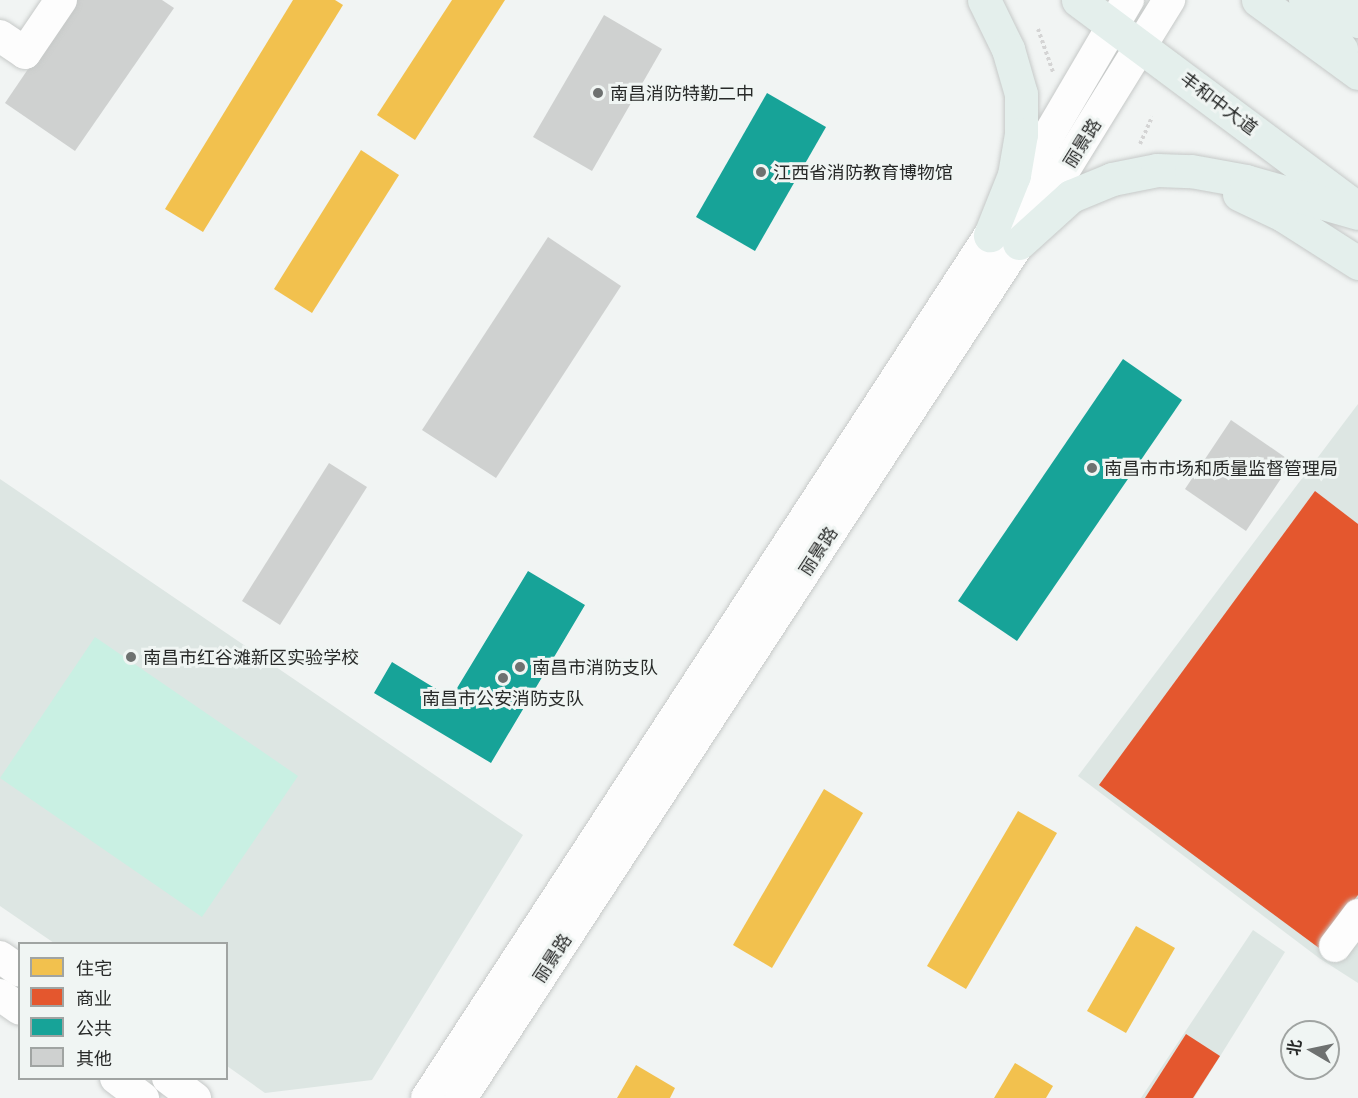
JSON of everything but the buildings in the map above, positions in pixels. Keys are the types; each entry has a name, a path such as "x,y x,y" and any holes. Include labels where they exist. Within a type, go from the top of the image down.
{"main road":[{"path":"964,0 1008,49"},
{"path":"984,0 1008,49 1022,94 1021,134 1005,239"},
{"name":"丰和中大道","path":"1078,0 1121,12 1144,46 1358,211"},
{"path":"1258,0 1358,73"},
{"path":"1305,0 1358,73"},
{"path":"1334,0 1358,21"},
{"path":"1005,239 1071,196 1112,179 1157,170 1191,171 1246,181 1358,211"},
{"path":"1191,171 1283,215 1358,263"}],"street":[{"path":"0,36 26,54 61,0"},
{"name":"丽景路","path":"427,1098 1005,239 1144,46 1169,0"},
{"name":"丽景路","path":"461,1098 1005,239 1121,12"},
{"path":"1335,946 1358,915"},
{"path":"0,957 18,970"},
{"path":"0,994 18,1008"},
{"path":"119,1080 143,1098"},
{"path":"171,1080 195,1098"}],"path":[{"path":"1038,28 1054,75"},
{"path":"1138,151 1152,117"}],"shaded area":[{"path":"1358,404 1358,983 1319,958 1078,776"},
{"name":"南昌市红谷滩新区实验学校","path":"0,479 523,835 372,1080 265,1093 228,1067 228,942 53,942 0,906"},
{"path":"1253,930 1285,952 1194,1098 1141,1098"}],"green space":[{"path":"95,637 298,776 202,917 0,778"}],"place":[{"name":"南昌消防特勤二中","path":"598,93"},
{"name":"江西省消防教育博物馆","path":"761,172"},
{"name":"南昌市市场和质量监督管理局","path":"1092,468"},
{"name":"南昌市红谷滩新区实验学校","path":"131,657"},
{"name":"南昌市消防支队","path":"520,667"},
{"name":"南昌市公安消防支队","path":"503,678"}]}
